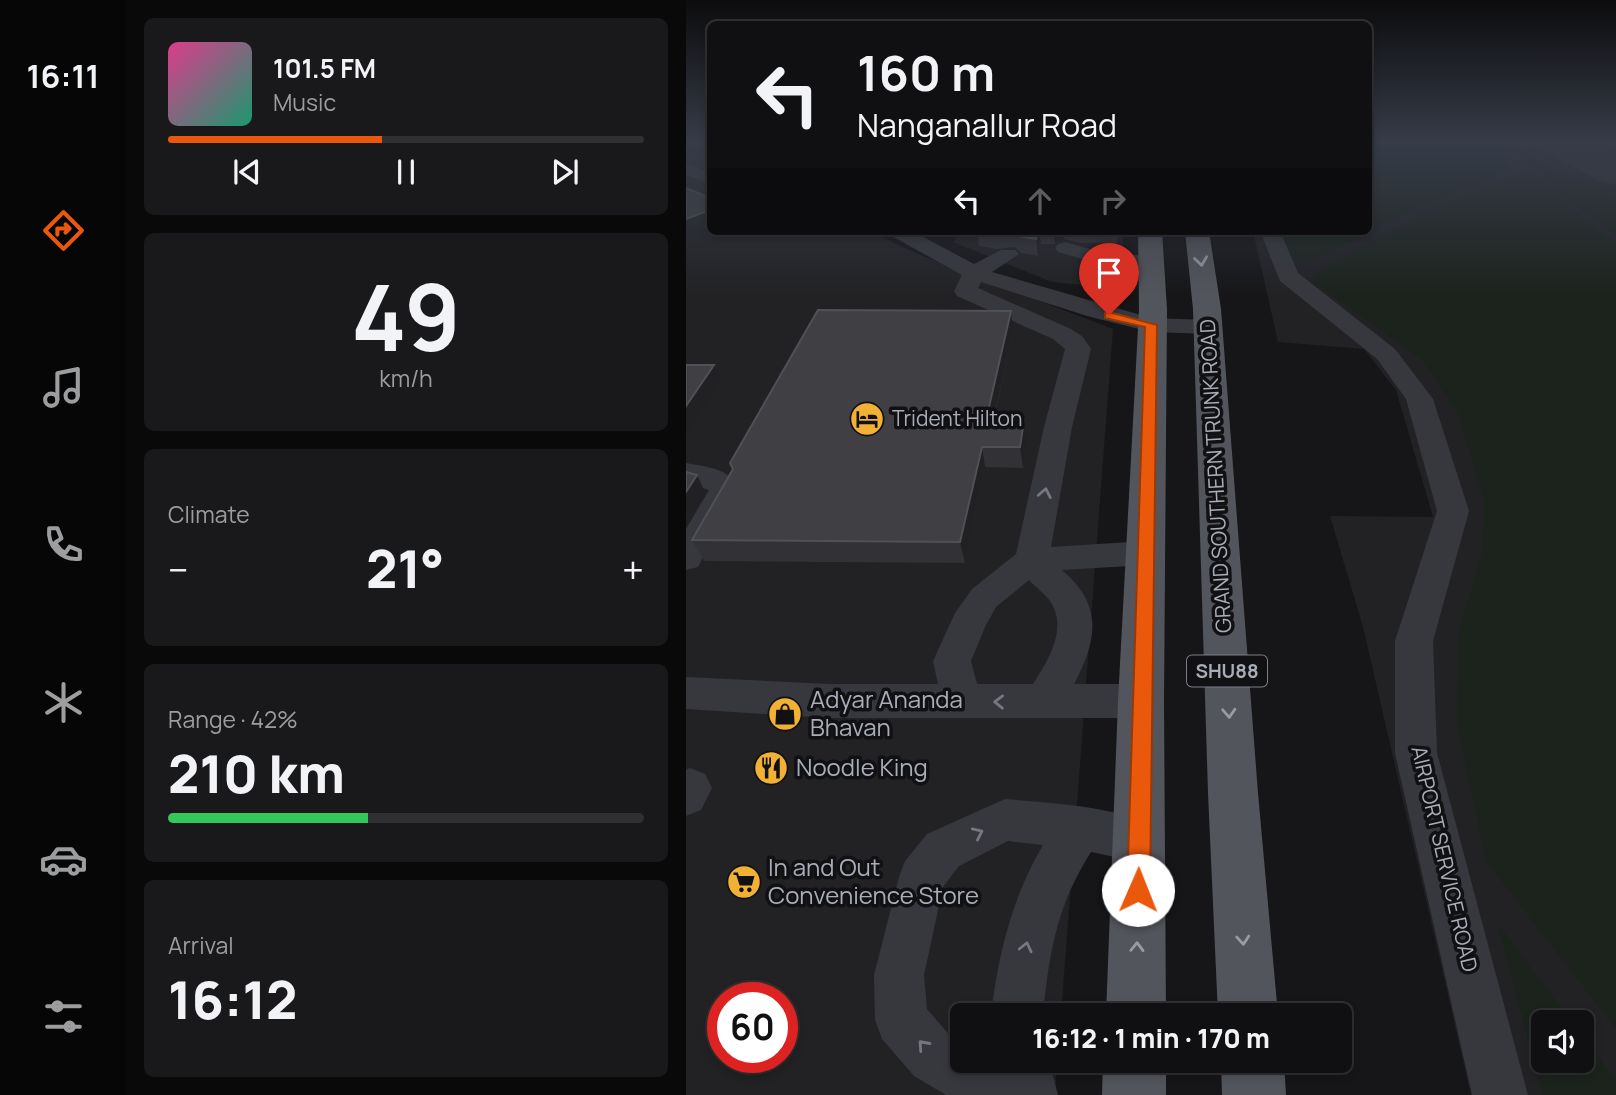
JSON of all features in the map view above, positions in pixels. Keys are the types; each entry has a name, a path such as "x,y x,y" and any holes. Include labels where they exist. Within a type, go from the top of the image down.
{"main road":[{"path":"1136,1003 1141,701 1152,317 1150,235"},
{"name":"GRAND SOUTHERN TRUNK ROAD","path":"1198,235 1208,318 1232,780 1247,1003"},
{"path":"1134,1095 1135,1073"},
{"path":"1253,1073 1254,1095"}],"street":[{"path":"906,235 980,269 1123,319 1208,318"},
{"path":"920,235 980,269"},
{"name":"AIRPORT SERVICE ROAD","path":"1272,235 1288,275 1386,354 1419,399 1453,511 1414,641 1416,753 1500,1095"},
{"path":"1065,248 1100,258 1151,262"},
{"path":"1007,254 980,269 965,291 1062,334 1073,341 1077,349 1058,428 1032,560 1039,571 1066,597 1074,618 1075,642 1063,670 1043,703"},
{"path":"686,473 712,478 721,482 725,488 686,558"},
{"path":"961,702 952,661 968,623 984,598 1032,560 1146,553"},
{"path":"686,693 830,701 1141,701"},
{"path":"1000,1095 933,1056 901,1020 898,975 922,877 943,850 1005,820 1080,829 1139,841"},
{"path":"1018,1003 1021,967 1034,910 1061,855 1080,829"},
{"path":"1025,1073 1030,1095"}],"shaded area":[{"path":"686,193 707,193 707,235 878,235 920,255 1113,329 1062,1003 950,1003 950,1073 1056,1073 1055,1095 686,1095"},
{"path":"1372,193 1616,193 1616,1095 1471,1095 1363,627 1330,516 1433,517 1396,390 1364,349 1278,342 1254,235 1372,235"},
{"path":"1372,193 1451,193 1372,230"},
{"path":"1474,193 1551,193 1616,244 1616,1029 1486,861 1457,724 1459,633 1482,552 1485,501 1458,414 1423,360 1313,282 1313,276 1325,268 1435,208"},
{"path":"1560,193 1602,193 1616,200 1616,235"},
{"path":"960,235 1123,235 1123,289 1052,282 953,242"},
{"path":"1282,235 1362,235 1309,260 1295,260 1286,254"},
{"path":"1497,923 1563,1010 1531,1010 1531,1050"},
{"path":"1594,1052 1616,1081 1616,1095 1543,1095 1537,1073 1594,1073"}],"building":[{"path":"686,193 707,197 707,211 686,219"},
{"path":"1018,235 1037,235 1036,239"},
{"path":"818,310 1011,311 986,420 1024,420 1020,447 982,447 960,542 692,540 733,469 730,463"},
{"path":"686,365 714,365 686,406"},
{"path":"686,472 697,475 686,492"}],"place":[{"name":"Trident Hilton","path":"867,419"},
{"name":"Adyar Ananda Bhavan","path":"785,714"},
{"name":"Noodle King","path":"771,768"},
{"name":"In and Out Convenience Store","path":"744,882"}],"route":[{"path":"1109,315 1151,325 1138,890"}]}
